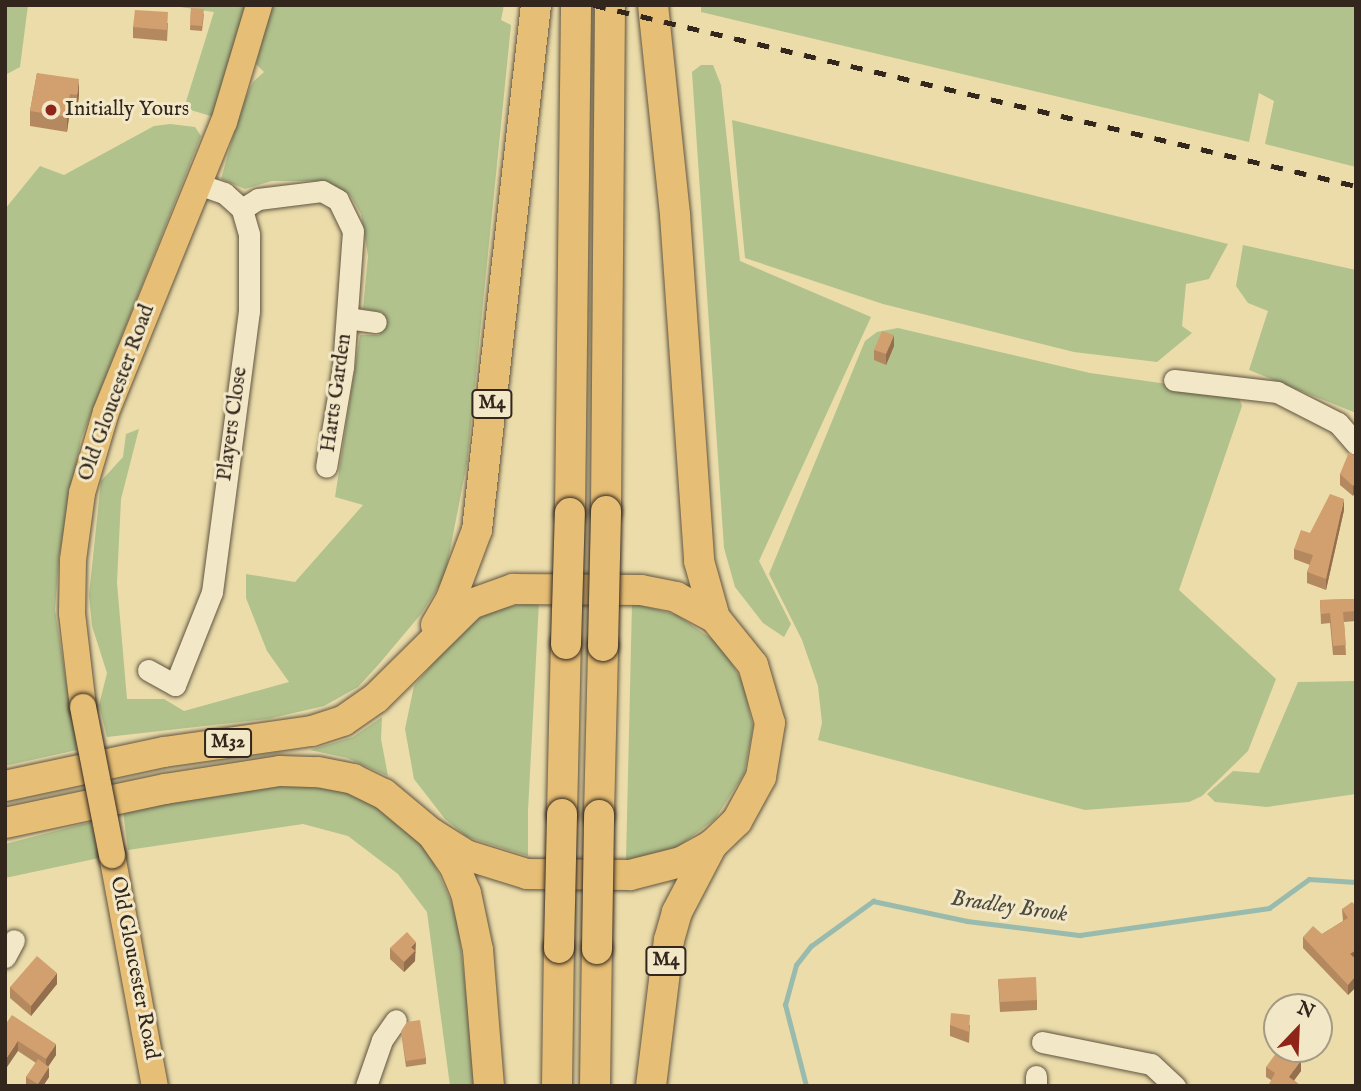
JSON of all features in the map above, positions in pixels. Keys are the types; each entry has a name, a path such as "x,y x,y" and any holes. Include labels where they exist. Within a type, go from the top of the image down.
{"highway":[{"name":"M4","path":"518,149 529,5"},
{"name":"M4","path":"423,647 451,600 477,530 536,5"},
{"path":"557,1086 570,513 576,5"},
{"path":"595,1086 607,511 610,5"},
{"path":"653,5 675,215 699,561 715,618"},
{"name":"M32","path":"5,786 164,752 335,724 376,698 423,647 479,599 533,587 661,593 697,605 715,618 753,665 770,723 767,756 754,793 737,821 712,845 681,862 630,875 527,874 466,855 432,834 384,794 353,779 318,772 234,777 5,823"},
{"path":"432,834 454,865 473,916 489,1086"},
{"name":"M4","path":"651,1086 669,940 677,912 712,845"}],"main road":[{"name":"Old Gloucester Road","path":"155,1086 83,707 72,613 73,560 82,493 106,412 224,122 259,5"}],"street":[{"path":"198,184 224,193 243,209"},
{"name":"Harts Garden","path":"243,209 258,199 310,191 330,193 338,200 355,242 326,467"},
{"name":"Players Close","path":"148,670 175,685 212,592 249,311 250,234 243,209"},
{"name":"Harts Garden","path":"347,318 376,322"},
{"path":"1174,380 1277,392 1338,423 1356,444"},
{"path":"366,1086 382,1040 396,1020"},
{"path":"1042,1042 1151,1064 1175,1086"}],"green space":[{"path":"5,5 28,5 20,67 5,75"},
{"path":"167,5 247,5 214,117 184,108 214,12"},
{"path":"271,5 504,5 501,20 511,25 467,463 445,576 421,614 358,687 324,706 268,719 107,737 99,705 107,673 92,626 89,595 101,481 123,457 126,434 139,429 121,499 117,583 127,699 164,699 184,711 289,682 267,651 246,598 246,574 295,582 363,505 335,497 360,335 379,335 382,312 363,309 368,256 361,214 350,195 326,181 272,181 245,189 221,179 241,108 253,82 264,72 256,64"},
{"path":"701,5 1356,5 1356,167 1265,144 1274,101 1259,93 1249,142 701,12"},
{"path":"701,65 713,65 721,85 740,261 871,317 759,561 791,624 784,637 763,623 735,587 724,548 692,72"},
{"path":"732,120 1228,244 1209,279 1186,284 1182,326 1192,333 1157,362 1074,352 883,304 745,258"},
{"path":"170,124 195,127 201,136 81,439 59,557 55,610 77,750 5,766 5,209 40,166 64,175 154,126"},
{"path":"1243,245 1356,270 1356,413 1249,370 1268,311 1248,303 1236,286"},
{"path":"898,328 1090,373 1238,394 1242,406 1179,590 1276,679 1248,751 1202,796 1189,802 1085,810 818,740 822,723 818,686 802,640 769,574 865,341 877,332"},
{"path":"539,602 528,856 467,837 445,819 414,779 405,729 414,686 461,630 494,609"},
{"path":"632,603 677,615 722,646 743,683 753,727 744,774 715,819 678,847 626,861"},
{"path":"1356,681 1356,794 1267,807 1215,802 1207,794 1233,771 1259,773 1298,682"},
{"path":"382,717 381,739 388,776 347,758 310,750 353,737"},
{"path":"273,785 328,785 357,796 398,817 428,850 457,915 477,1086 450,1086 427,912 398,874 348,836 303,824 128,850 123,811"},
{"path":"91,822 99,858 5,878 5,844"}],"building":[{"path":"191,8 204,9 202,26 190,25"},
{"path":"135,10 168,12 167,30 133,27"},
{"path":"37,73 79,79 77,95 70,94 67,117 30,111"},
{"path":"882,331 894,335 886,354 874,350"},
{"path":"1349,452 1356,457 1356,481 1353,486 1340,474"},
{"path":"1330,494 1344,499 1326,579 1307,572 1313,555 1294,549 1301,530 1310,533"},
{"path":"1356,599 1356,611 1343,612 1346,645 1333,646 1330,613 1321,614 1320,600"},
{"path":"1352,902 1356,906 1356,950 1350,954 1356,959 1356,980 1354,978 1348,985 1303,937 1313,926 1322,934 1348,918 1342,909"},
{"path":"407,932 416,942 411,947 415,951 404,962 390,948"},
{"path":"37,956 57,973 31,1006 10,987"},
{"path":"1036,977 1037,1000 1000,1002 998,979"},
{"path":"951,1013 970,1015 969,1032 950,1025"},
{"path":"12,1015 56,1044 46,1059 18,1041 5,1060 5,1025"},
{"path":"420,1020 426,1058 406,1061 401,1031 407,1022"},
{"path":"38,1059 49,1067 38,1084 26,1077"},
{"path":"1269,1063 1299,1063 1289,1077 1300,1085 1268,1086 1275,1073 1266,1067"}],"waterway":[{"name":"Bradley Brook","path":"806,1086 785,1005 796,965 811,946 873,901 967,921 1080,935 1269,908 1309,879 1356,882"}],"railway":[{"path":"594,5 1356,186"}],"place":[{"name":"Initially Yours","path":"51,110"}]}
